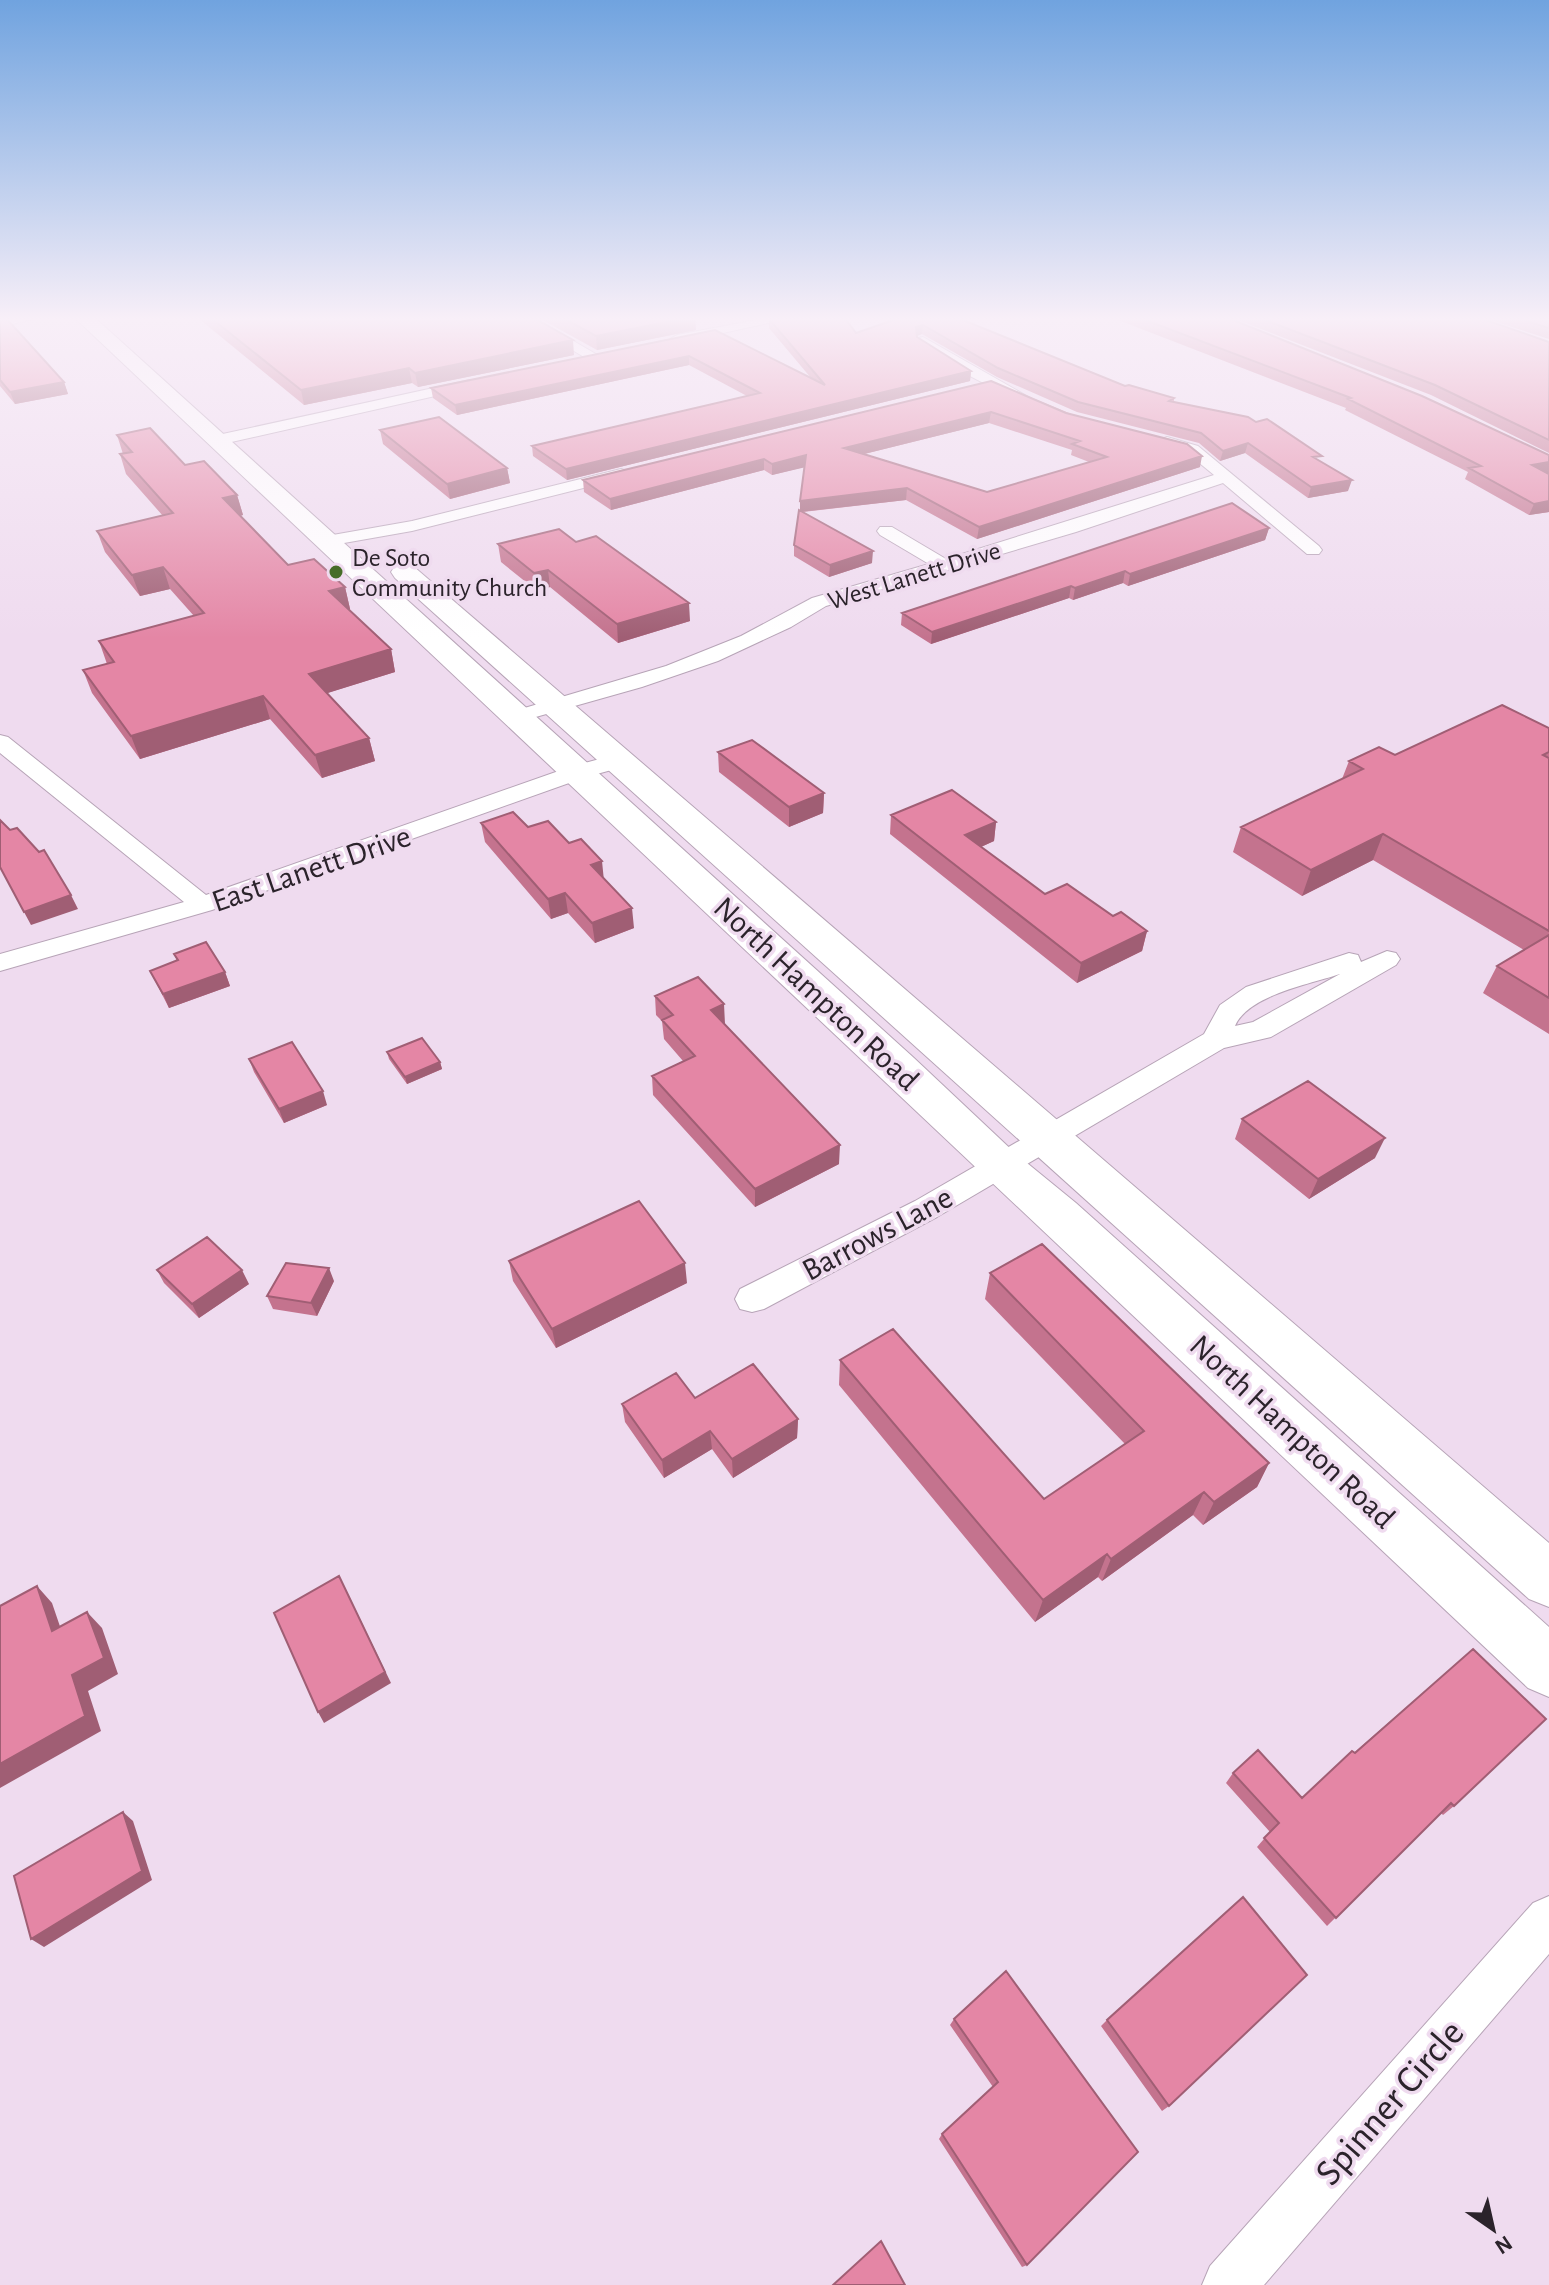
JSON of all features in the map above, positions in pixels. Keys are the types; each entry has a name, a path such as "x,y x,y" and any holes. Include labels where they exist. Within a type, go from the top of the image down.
{"main road":[{"name":"North Hampton Road","path":"201,425 1000,1166 1078,1233 1549,1667"},
{"path":"244,425 270,449"},
{"name":"North Hampton Road","path":"354,527 1549,1580"},
{"path":"379,588 412,579"},
{"path":"471,673 507,662"},
{"path":"1078,1233 1122,1204"}],"street":[{"path":"218,440 280,425"},
{"path":"1148,437 1192,449 1313,550"},
{"path":"327,541 354,527 641,469"},
{"name":"West Lanett Drive","path":"518,716 728,652 784,625 819,602 945,566 1225,477"},
{"path":"886,531 945,566"},
{"path":"0,742 203,905"},
{"name":"East Lanett Drive","path":"0,963 203,905 578,772 618,761"},
{"name":"Barrows Lane","path":"752,1299 867,1241 1049,1139 1216,1040 1261,1030 1380,954"},
{"name":"Spinner Circle","path":"1229,2285 1549,1919"}],"building":[{"path":"404,425 449,425 507,468 447,484 380,430"},
{"path":"624,425 749,425 566,469 532,446"},
{"path":"811,425 939,425 844,448 987,492 1107,457 1072,444 1080,441 1030,425 1111,425 1187,444 1202,456 979,527 907,488 800,501 806,455 772,464 764,459 610,499 583,480"},
{"path":"1168,425 1275,425 1322,456 1313,457 1352,480 1311,487 1248,443 1223,451 1201,433"},
{"path":"1399,425 1484,425 1549,455 1549,462 1532,465 1549,474 1549,501 1534,504 1469,468 1481,466"},
{"path":"1517,425 1549,425 1549,440"},
{"path":"150,428 185,465 204,461 237,495 223,498 288,565 314,559 345,587 329,591 391,649 309,674 369,738 315,755 263,696 131,736 83,670 114,662 99,641 204,613 163,567 132,575 97,531 173,513 120,454 132,452 117,435"},
{"path":"1232,503 1269,528 1130,574 1125,571 1075,588 1071,586 932,632 902,613"},
{"path":"799,510 873,551 830,565 794,545"},
{"path":"559,529 576,542 596,536 689,603 617,624 548,570 534,573 498,544"},
{"path":"1502,705 1549,728 1549,752 1543,755 1549,758 1549,931 1383,834 1311,870 1241,827 1363,769 1349,761 1379,747 1395,755"},
{"path":"752,740 824,793 789,807 718,752"},
{"path":"952,790 996,822 965,835 1045,894 1067,884 1113,916 1121,912 1147,931 1081,963 891,815"},
{"path":"513,812 528,827 548,821 569,843 581,839 602,861 591,865 632,908 592,923 565,893 548,899 481,823"},
{"path":"0,820 10,830 17,828 39,852 44,850 71,895 24,912 0,867"},
{"path":"1549,935 1549,998 1497,966"},
{"path":"206,942 225,972 163,994 150,971 178,960 174,954"},
{"path":"698,977 724,1004 711,1010 840,1145 755,1189 652,1076 695,1056 662,1020 673,1015 655,996"},
{"path":"422,1038 440,1062 405,1077 387,1052"},
{"path":"292,1042 323,1091 279,1109 249,1059"},
{"path":"1308,1081 1385,1138 1318,1179 1242,1119"},
{"path":"639,1201 685,1263 552,1329 509,1261"},
{"path":"207,1237 242,1270 192,1304 157,1270"},
{"path":"1042,1244 1269,1463 1214,1502 1204,1492 1111,1559 1107,1554 1043,1600 840,1360 893,1329 1044,1499 1144,1431 990,1273"},
{"path":"286,1263 329,1268 311,1303 267,1296"},
{"path":"753,1364 798,1419 732,1459 710,1431 662,1460 622,1404 676,1373 695,1398"},
{"path":"339,1576 385,1672 318,1712 274,1613"},
{"path":"37,1586 52,1631 87,1612 104,1658 72,1675 85,1716 0,1764 0,1606"},
{"path":"1473,1649 1546,1719 1454,1806 1451,1803 1336,1918 1264,1838 1279,1823 1233,1773 1258,1750 1302,1798 1352,1751 1355,1753"},
{"path":"123,1812 142,1871 31,1939 14,1876"},
{"path":"1243,1897 1307,1975 1169,2106 1107,2020"},
{"path":"1006,1971 1138,2152 1027,2265 942,2134 998,2082 954,2019"},
{"path":"881,2241 905,2285 833,2285"}],"place":[{"name":"De Soto Community Church","path":"336,572"}]}
